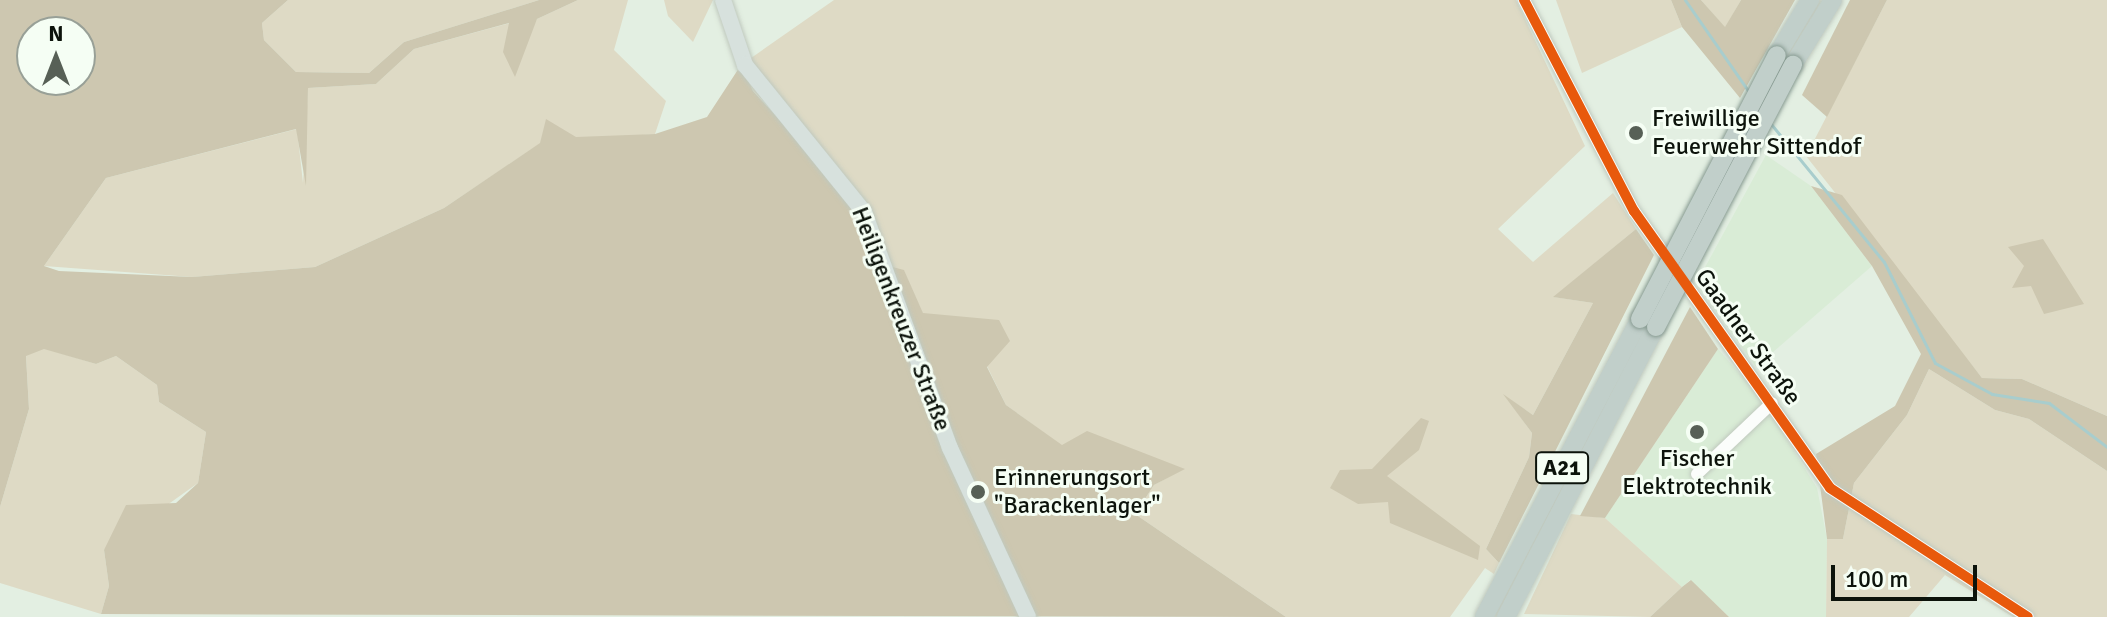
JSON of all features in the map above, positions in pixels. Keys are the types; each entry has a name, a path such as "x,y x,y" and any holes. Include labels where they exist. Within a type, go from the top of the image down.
{"highway":[{"name":"A21","path":"1484,617 1648,323 1785,60 1810,0"},
{"name":"A21","path":"1785,60 1833,0"},
{"name":"A21","path":"1506,617 1648,323"}],"main road":[{"name":"Heiligenkreuzer Straße","path":"723,0 745,65 864,212 950,448 1028,617"}],"street":[{"name":"Gaadner Straße","path":"1524,0 1634,211 1841,498 2028,617"},
{"path":"1697,474 1772,403"}],"shaded area":[{"path":"0,0 288,0 262,23 264,40 296,72 369,73 404,42 539,0 578,0 537,19 515,77 503,52 509,23 414,49 376,84 308,88 306,186 296,129 106,178 44,266 59,271 192,277 315,267 444,208 540,143 546,119 576,137 655,134 707,117 741,65 753,91 847,193 877,263 904,270 923,313 999,320 1010,341 987,367 1006,405 1062,445 1087,431 1185,469 1154,485 1135,514 1286,617 101,614 109,586 104,550 126,505 176,503 198,483 206,432 159,402 157,385 116,356 96,364 44,349 26,356 29,409 0,507"},
{"path":"288,0 539,0 404,42 369,73 296,72 264,40 262,23"},
{"path":"578,0 628,0 614,50 666,101 655,134 541,143 444,208 315,267 192,277 44,266 106,178 297,129 303,183 308,88 376,84 414,49 510,23 518,54 537,19"},
{"path":"664,0 713,0 693,42 668,16"},
{"path":"834,0 1516,0 1585,146 1498,229 1533,262 1613,193 1636,229 1554,297 1593,303 1533,415 1506,397 1532,433 1529,457 1486,549 1499,563 1494,574 1485,568 1450,617 1286,617 1135,514 1154,485 1183,469 1062,446 1006,405 987,366 923,314 904,271 877,263 805,142 753,91 741,65"},
{"path":"1556,0 1671,0 1682,27 1582,73"},
{"path":"1671,0 1701,0 1725,27 1741,0 1795,0 1740,98 1682,27"},
{"path":"1701,0 1741,0 1725,28"},
{"path":"1850,0 1887,0 1827,117 1802,95"},
{"path":"1887,0 2107,0 2107,416 2022,379 1982,378 1806,156"},
{"path":"1766,155 1811,186 1872,266 1756,367 1696,284"},
{"path":"1811,186 1842,195 1982,378 2022,379 2107,416 2107,471 2029,419 1995,410 1929,369 1907,415 1854,483 1843,539 1827,539 1816,454 1895,406 1921,354 1872,266"},
{"path":"1636,229 1654,255 1499,563 1486,549 1529,457 1532,433 1503,394 1533,415 1593,303 1553,297"},
{"path":"2043,239 2084,304 2044,314 2031,286 2012,288 2024,266 2008,247"},
{"path":"1690,307 1718,349 1605,518 1580,516"},
{"path":"44,348 96,364 116,356 157,385 159,402 206,432 198,483 104,550 109,586 101,614 0,583 0,507 29,409 26,355"},
{"path":"1718,349 1760,397 1817,488 1827,539 1826,617 1729,617 1690,580 1682,587 1605,518"},
{"path":"1929,369 1995,410 2029,419 2107,471 2107,617 2013,617 1945,575 1909,617 1826,617 1827,539 1843,539 1854,483 1907,415"},
{"path":"1421,418 1429,421 1419,450 1387,476 1480,546 1478,560 1390,523 1388,502 1358,504 1330,488 1340,470 1372,469"},
{"path":"1571,514 1605,518 1682,587 1650,617 1524,614"},
{"path":"1691,580 1729,617 1650,617 1682,587"}],"waterway":[{"path":"1685,0 1749,92"},
{"path":"1771,124 1884,262 1935,363 1992,394 2049,403 2107,447"}],"cycle path":[{"path":"1524,0 1634,211 1830,488 2028,617"}],"place":[{"name":"Freiwillige Feuerwehr Sittendof","path":"1636,133"},
{"name":"Fischer Elektrotechnik","path":"1697,432"},
{"name":"Erinnerungsort \"Barackenlager\"","path":"978,492"}]}
